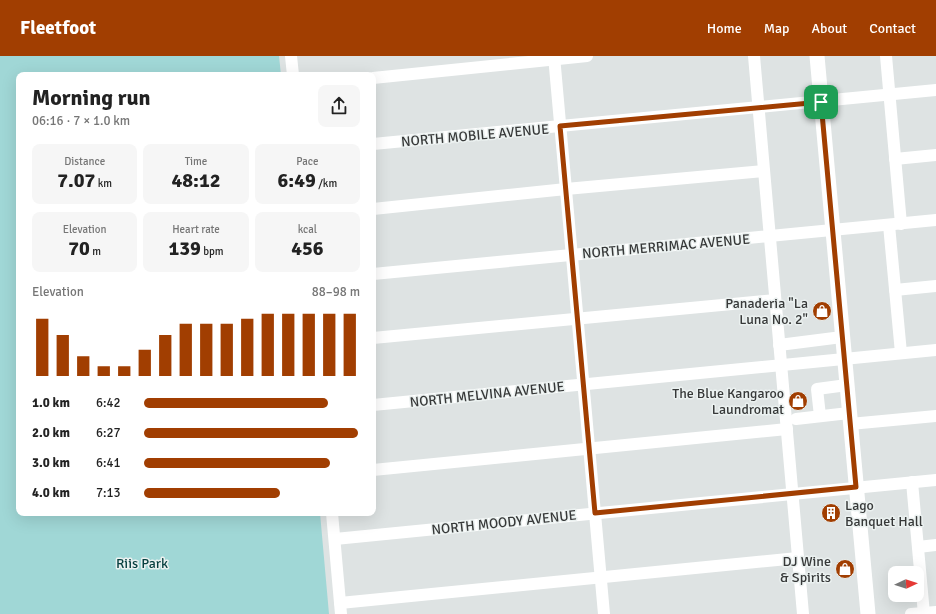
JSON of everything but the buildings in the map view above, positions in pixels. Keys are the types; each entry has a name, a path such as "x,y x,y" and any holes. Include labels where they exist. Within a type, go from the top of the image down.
{"main road":[{"path":"817,56 868,614"}],"street":[{"path":"291,56 293,72"},
{"path":"376,78 554,58 587,56"},
{"path":"754,56 803,614"},
{"path":"886,56 895,159 895,290 901,354"},
{"path":"554,58 604,614"},
{"name":"NORTH MOBILE AVENUE","path":"376,144 936,90"},
{"path":"895,159 936,155"},
{"path":"376,209 566,189 764,171"},
{"name":"NORTH MERRIMAC AVENUE","path":"376,274 936,220"},
{"path":"895,290 936,286"},
{"path":"376,338 775,300"},
{"path":"779,345 842,337"},
{"name":"NORTH MELVINA AVENUE","path":"376,405 936,350"},
{"path":"820,416 817,389 847,385"},
{"path":"796,419 820,416 850,418 936,416"},
{"path":"376,470 787,429"},
{"name":"NORTH MOODY AVENUE","path":"334,539 936,480"},
{"path":"911,614 923,613 912,482"},
{"path":"332,516 341,608 600,577 798,558"},
{"path":"918,547 936,545"}],"green space":[{"name":"Riis Park","path":"0,56 279,56 281,72 16,72 16,516 320,516 329,614 0,614"}],"place":[{"name":"Panaderia \"La Luna No. 2\"","path":"822,311"},
{"name":"The Blue Kangaroo Laundromat","path":"798,401"},
{"name":"Lago Banquet Hall","path":"831,513"},
{"name":"DJ Wine & Spirits","path":"845,569"}],"route":[{"path":"821,102 856,487 595,513 560,126 821,102"}]}
